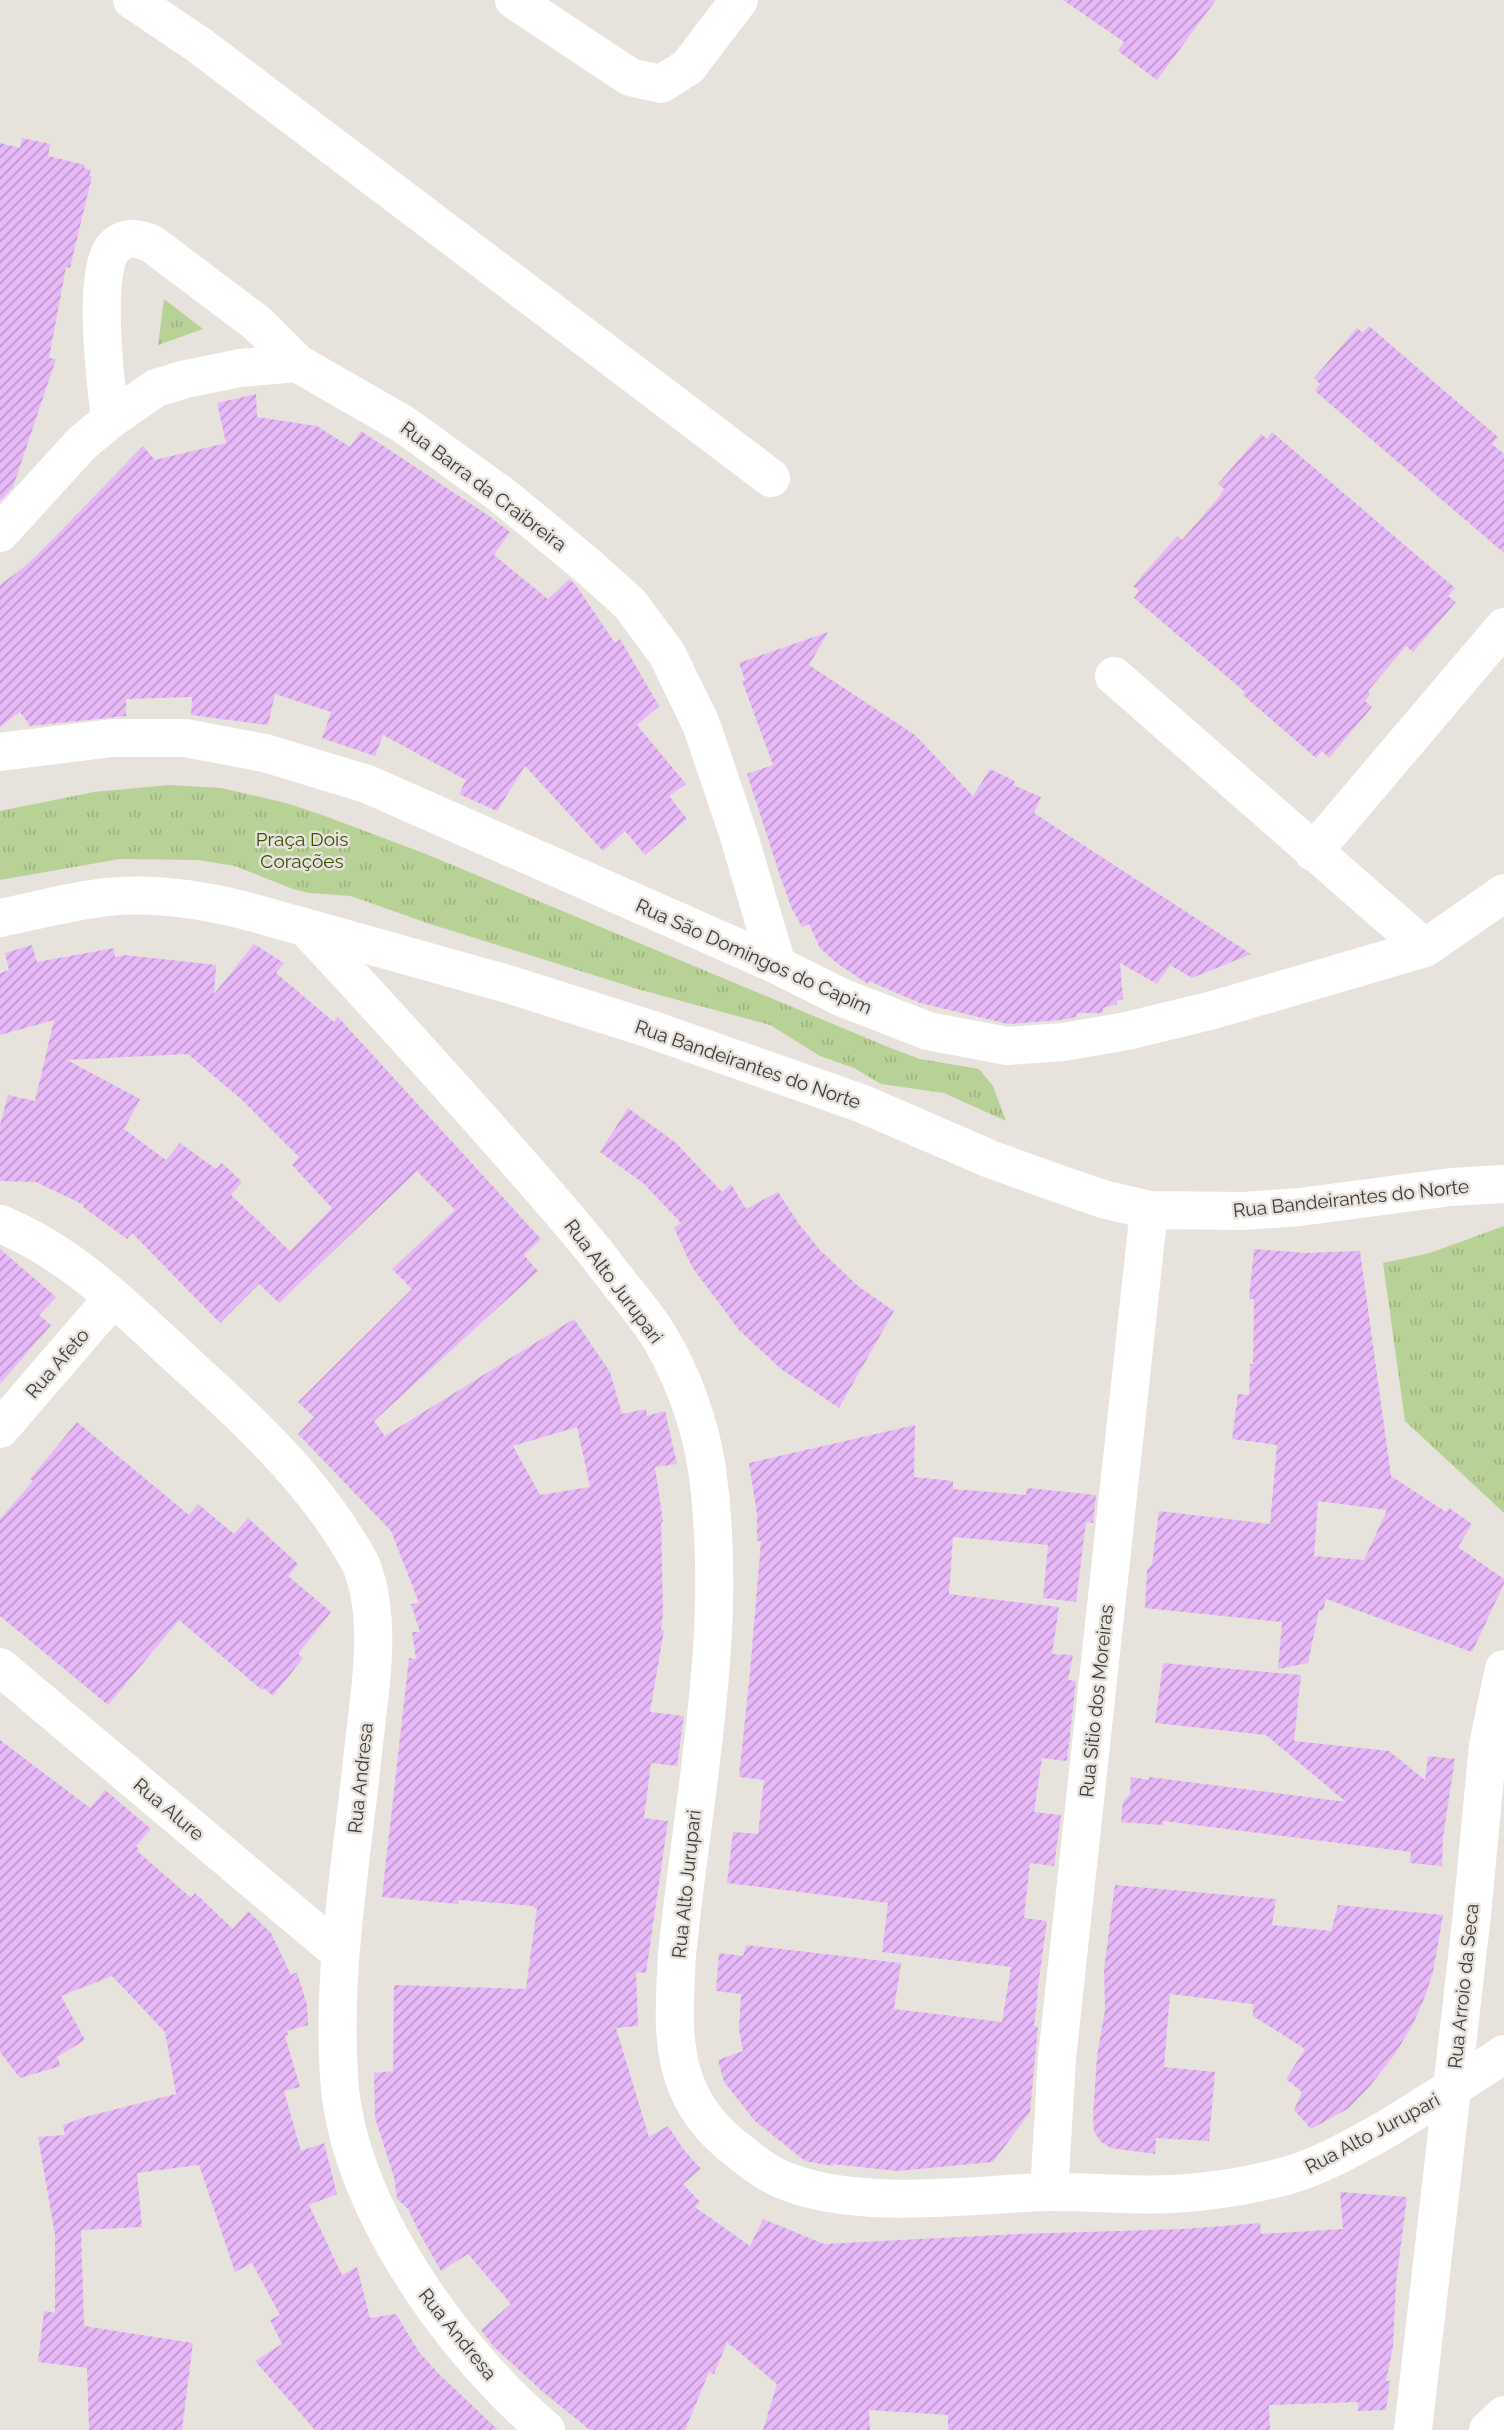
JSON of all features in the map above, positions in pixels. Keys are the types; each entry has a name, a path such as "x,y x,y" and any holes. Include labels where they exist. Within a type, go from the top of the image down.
{"street":[{"path":"132,0 199,46 771,478"},
{"path":"514,0 631,77 661,84 688,67 738,0"},
{"name":"Rua Barra da Craibreira","path":"110,420 102,348 106,260 114,248 125,240 138,238 152,244 257,323 297,363 414,432 503,496 630,604 667,654 701,724 738,833 777,965"},
{"path":"0,533 82,443 156,388 186,379 240,369 297,363"},
{"path":"1313,852 1504,626"},
{"path":"1114,676 1424,948"},
{"name":"Rua São Domingos do Capim","path":"0,752 112,738 186,738 265,752 367,784 777,965 843,998 928,1031 1007,1046 1063,1042 1127,1031 1213,1010 1424,948 1504,893"},
{"name":"Rua Bandeirantes do Norte","path":"0,918 107,897 152,895 215,903 511,985 650,1029 852,1100 1037,1176 1103,1199 1149,1210 1244,1211 1300,1207 1499,1184"},
{"name":"Rua Alto Jurupari","path":"306,928 561,1210 654,1328 674,1364 693,1413 706,1466 716,1559 715,1612 708,1695 687,1858 675,1992 676,2039 682,2076 698,2111 725,2141 785,2181 820,2192 871,2198 1049,2192 1173,2194 1227,2188 1283,2177 1322,2163 1451,2091 1504,2054"},
{"name":"Rua Sítio dos Moreiras","path":"1049,2192 1057,2058 1149,1210"},
{"name":"Rua Andresa","path":"0,1224 47,1247 75,1265 216,1391 310,1488 362,1566 372,1605 374,1640 354,1844 339,1952 337,2025 344,2121 372,2197 409,2268 447,2326 485,2370 545,2430"},
{"name":"Rua Afeto","path":"0,1429 113,1298"},
{"name":"Rua Alure","path":"0,1667 339,1952"},
{"name":"Rua Arroio da Seca","path":"1413,2430 1472,1914 1488,1745 1504,1669"},
{"path":"1488,2430 1504,2415"}],"green space":[{"path":"164,299 203,329 158,345"},
{"name":"Praça Dois Corações","path":"169,785 221,788 286,803 325,816 426,854 888,1047 920,1059 979,1069 993,1086 1006,1121 944,1093 881,1084 854,1068 820,1056 770,1025 641,990 427,923 351,896 293,889 235,866 198,860 120,859 0,880 0,811 94,792"},
{"path":"1504,1226 1504,1513 1405,1421 1383,1263 1430,1253"}],"building":[{"path":"1063,0 1216,0 1157,80 1118,51 1124,42"},
{"path":"22,138 50,144 48,156 85,165 84,168 91,170 89,176 92,176 70,268 66,267 49,358 56,359 13,487 0,501 0,143 20,148"},
{"path":"1369,326 1498,437 1492,444 1504,454 1504,553 1315,391 1320,384 1314,378 1357,328 1363,333"},
{"path":"256,394 257,417 317,426 350,447 361,431 489,516 510,532 494,555 548,599 569,579 575,584 615,643 620,639 659,706 637,725 686,784 669,796 687,819 645,855 625,831 603,851 525,766 497,811 459,794 466,780 383,735 375,756 322,738 331,712 275,694 268,725 191,715 192,697 126,699 126,716 30,726 20,712 0,727 0,585 46,546 143,446 155,460 226,443 217,403"},
{"path":"1272,432 1455,588 1448,596 1456,602 1413,652 1406,646 1368,691 1370,694 1365,701 1372,707 1329,758 1322,751 1316,758 1243,695 1245,692 1134,598 1139,591 1133,586 1177,536 1182,540 1219,497 1224,489 1218,484 1261,434 1267,439"},
{"path":"828,632 809,665 915,735 973,796 990,769 1015,781 1013,785 1041,797 1034,813 1251,954 1192,978 1170,965 1157,984 1120,963 1123,999 1103,1008 1103,1013 1077,1013 1077,1017 1060,1020 1008,1024 920,1003 869,981 868,984 838,964 820,948 809,924 802,927 781,879 747,774 773,765 742,681 745,680 739,663"},
{"path":"254,944 284,963 276,973 334,1022 338,1017 541,1239 524,1255 538,1271 374,1421 385,1436 574,1319 610,1372 622,1414 646,1409 647,1416 665,1411 677,1464 655,1467 663,1522 661,1630 664,1630 650,1712 684,1716 677,1766 651,1763 644,1818 668,1821 646,1973 636,1972 638,2026 616,2028 649,2137 668,2126 701,2169 683,2184 700,2202 695,2207 750,2246 763,2219 824,2244 1184,2229 1260,2223 1261,2234 1343,2229 1340,2192 1407,2197 1396,2283 1393,2347 1386,2381 1390,2381 1386,2410 1358,2411 1358,2402 1269,2405 1270,2430 948,2430 948,2415 869,2410 870,2430 763,2430 777,2384 727,2342 714,2374 709,2372 685,2430 590,2430 494,2347 481,2330 511,2304 468,2254 441,2271 408,2209 397,2199 394,2177 375,2118 374,2073 393,2071 394,1985 526,1989 537,1908 459,1900 458,1904 382,1897 409,1658 416,1659 412,1632 420,1632 411,1604 419,1603 391,1531 298,1434 314,1417 298,1402 412,1289 392,1269 455,1210 417,1171 279,1303 259,1284 220,1323 132,1233 127,1239 83,1207 84,1205 36,1182 0,1181 0,1125 8,1095 35,1101 54,1020 0,1035 0,973 9,970 5,953 32,945 37,962 114,948 115,957 124,955 216,965 214,994","holes":["188,1054 242,1100 299,1157 292,1165 332,1208 290,1251 231,1195 242,1182 222,1163 216,1169 180,1143 166,1160 124,1129 140,1099 67,1060","577,1427 590,1487 540,1495 513,1446"]},
{"path":"628,1108 676,1143 722,1192 731,1184 746,1209 778,1192 820,1250 858,1286 894,1311 839,1408 781,1369 739,1330 692,1267 674,1228 681,1223 643,1183 600,1152"},
{"path":"0,1249 56,1297 39,1315 51,1325 0,1384"},
{"path":"1254,1249 1306,1253 1360,1251 1391,1476 1446,1512 1449,1508 1472,1524 1458,1547 1504,1579 1472,1652 1326,1599 1323,1611 1319,1610 1308,1663 1278,1669 1282,1622 1145,1608 1147,1570 1152,1564 1159,1511 1270,1524 1277,1445 1232,1439 1238,1394 1249,1395 1250,1364 1253,1364 1254,1299 1249,1299","holes":["1318,1501 1387,1510 1364,1560 1314,1556"]},
{"path":"77,1422 189,1515 198,1504 234,1534 248,1518 298,1564 288,1576 331,1612 298,1654 303,1658 273,1696 264,1688 262,1690 179,1620 108,1705 0,1616 0,1519 33,1481 30,1479"},
{"path":"915,1425 914,1477 953,1481 953,1489 1026,1495 1027,1488 1096,1495 1093,1523 1086,1522 1076,1602 1043,1598 1048,1545 953,1537 949,1594 1059,1607 1052,1654 1073,1655 1068,1680 1076,1681 1067,1761 1042,1758 1034,1812 1061,1815 1054,1866 1030,1863 1024,1918 1047,1921 1034,2026 1038,2027 1030,2112 993,2162 897,2171 805,2161 755,2121 724,2082 718,2060 743,2051 739,2030 741,1994 716,1991 719,1953 743,1956 746,1945 901,1963 894,2009 1002,2022 1011,1967 882,1952 888,1903 727,1883 733,1832 758,1834 764,1780 739,1777 761,1541 757,1541 757,1514 749,1463"},
{"path":"1163,1663 1301,1675 1294,1741 1389,1751 1425,1780 1428,1756 1455,1759 1443,1837 1442,1866 1410,1863 1411,1852 1163,1821 1163,1825 1121,1822 1123,1802 1130,1794 1131,1777 1346,1802 1266,1735 1155,1723"},
{"path":"0,1740 90,1808 105,1790 151,1829 136,1846 139,1849 137,1851 191,1898 195,1893 233,1929 248,1911 271,1933 291,1975 297,1972 307,2005 308,2025 287,2031 288,2035 285,2036 300,2087 284,2091 301,2151 324,2143 337,2194 309,2205 342,2275 357,2267 370,2318 396,2314 419,2352 498,2430 315,2430 255,2361 282,2344 270,2320 280,2315 252,2263 235,2272 199,2165 137,2173 142,2227 81,2230 84,2326 193,2343 182,2430 89,2430 87,2368 38,2362 44,2311 55,2313 55,2235 38,2137 65,2135 63,2125 176,2094 165,2032 112,1976 61,1996 85,2040 57,2057 61,2066 20,2078 0,2052"},
{"path":"1115,1885 1276,1899 1272,1925 1331,1931 1338,1905 1443,1915 1433,1972 1413,2024 1395,2054 1349,2108 1311,2129 1294,2110 1302,2092 1286,2079 1305,2049 1253,2016 1253,2004 1170,1994 1164,2067 1215,2072 1209,2141 1156,2138 1155,2154 1111,2148 1101,2142 1094,2132 1093,2116 1097,2056 1105,2010 1104,1969"}]}
